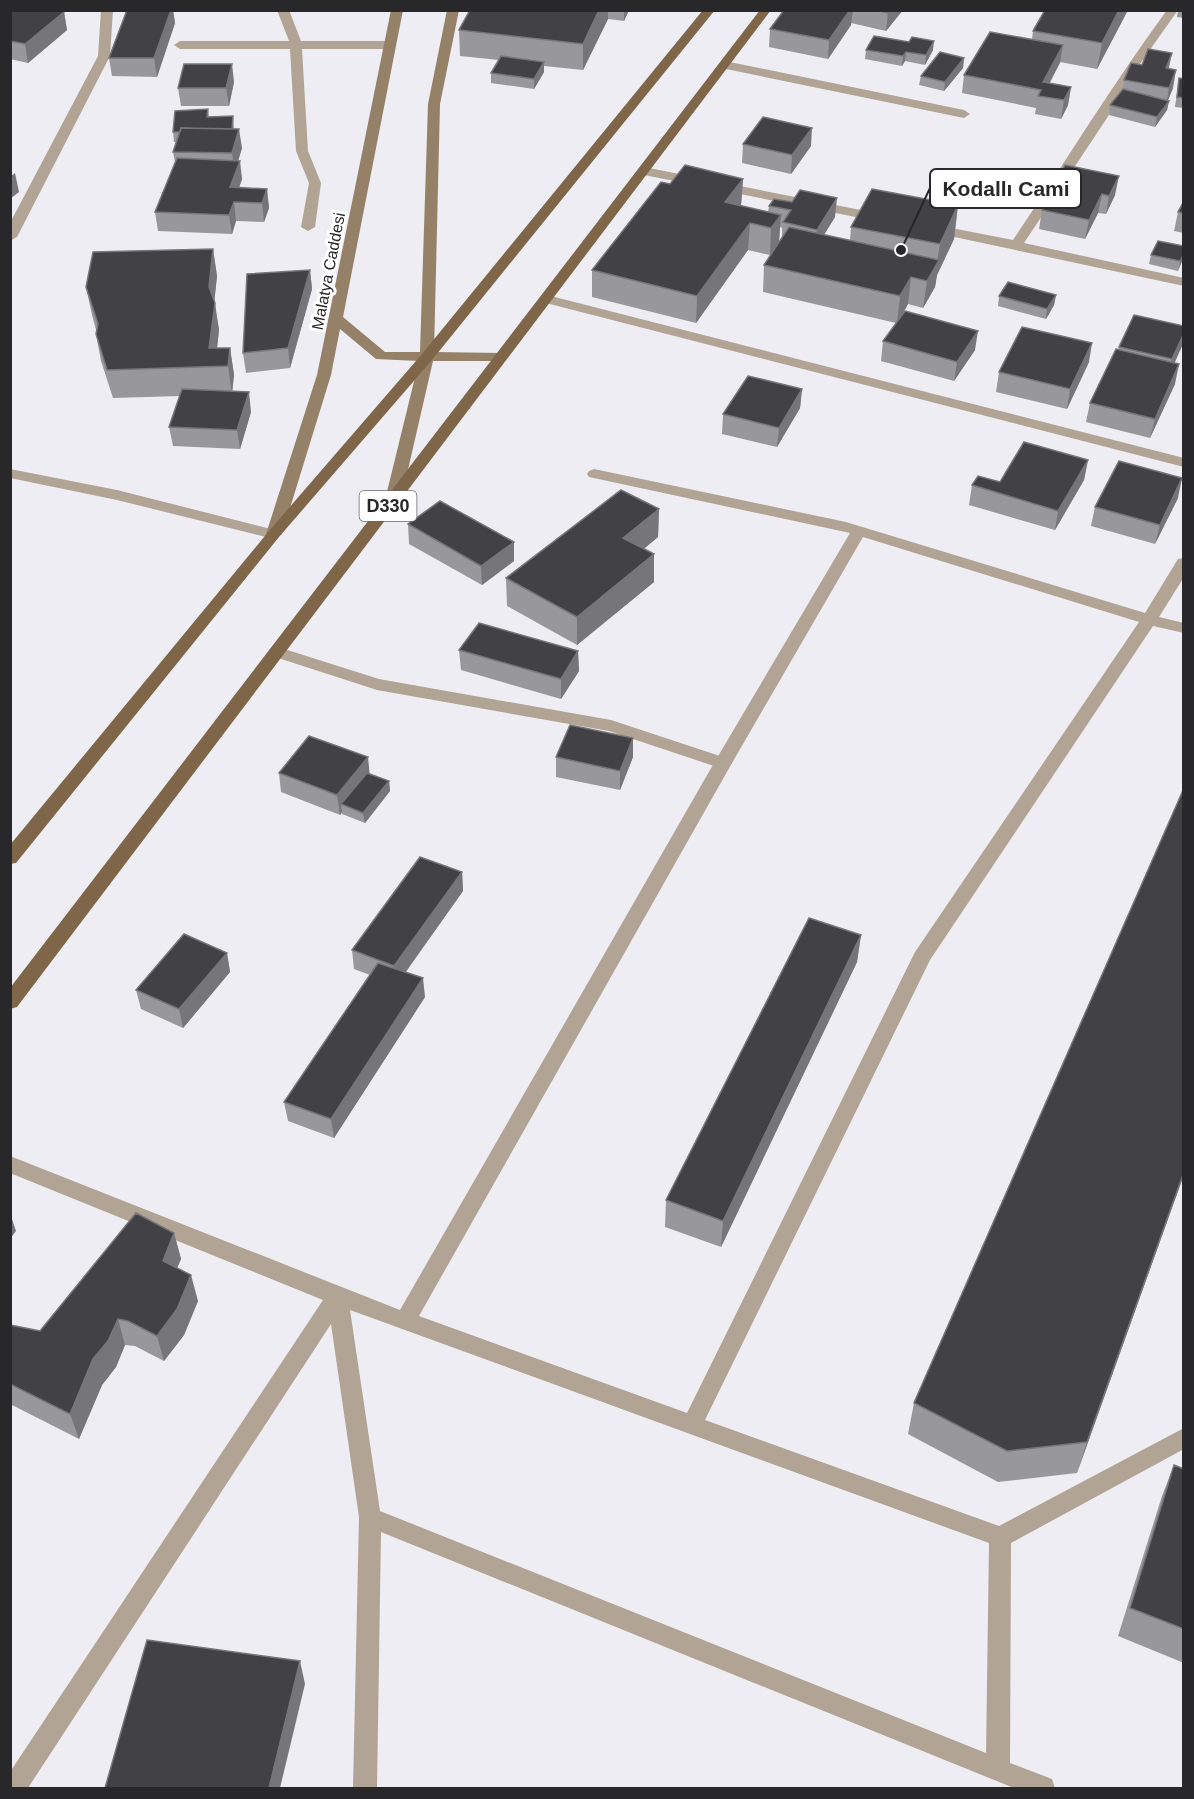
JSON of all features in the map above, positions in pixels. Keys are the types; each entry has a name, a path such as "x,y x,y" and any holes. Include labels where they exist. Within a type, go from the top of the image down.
{"main road":[{"path":"10,858 274,534 427,357 710,10"},
{"name":"D330","path":"10,1002 766,10"}],"street":[{"path":"10,237 104,56 107,10"},
{"path":"283,10 296,44 302,152 315,183 308,227"},
{"name":"Malatya Caddesi","path":"274,534 324,375 397,10"},
{"path":"393,500 427,357 434,104 453,10"},
{"path":"1016,245 1101,118 1130,70 1173,10"},
{"path":"180,45 389,45"},
{"path":"725,65 964,114"},
{"path":"644,171 900,222"},
{"path":"923,227 1184,282"},
{"path":"547,299 1184,463"},
{"path":"336,318 381,356 502,357"},
{"path":"10,473 117,495 274,534"},
{"path":"594,474 859,531 1149,620 1184,628"},
{"path":"405,1321 723,764 859,531"},
{"path":"692,1425 922,957 1149,620 1184,564"},
{"path":"278,652 377,684 611,726 723,764"},
{"path":"10,1164 337,1296 1000,1537 1184,1438"},
{"path":"337,1296 370,1517 365,1788"},
{"path":"14,1788 337,1296"},
{"path":"370,1517 1043,1788"},
{"path":"998,1770 1000,1537"}],"building":[{"path":"10,10 64,12 25,44 10,41"},
{"path":"127,10 171,10 154,58 109,58"},
{"path":"470,10 599,10 583,44 459,30"},
{"path":"784,10 850,10 829,40 770,29"},
{"path":"1045,10 1119,10 1102,43 1033,31"},
{"path":"990,32 1063,45 1043,82 1071,87 1064,100 1038,96 1041,90 964,75"},
{"path":"874,36 909,42 912,37 934,41 926,55 906,52 903,56 866,50"},
{"path":"1148,49 1172,53 1166,68 1176,70 1169,88 1124,80 1131,63 1142,65"},
{"path":"940,52 964,58 945,82 921,76"},
{"path":"501,56 544,62 534,79 491,73"},
{"path":"184,64 232,64 226,88 178,88"},
{"path":"1179,78 1184,79 1184,98 1177,97"},
{"path":"1123,89 1169,101 1157,117 1110,105"},
{"path":"208,109 207,117 233,116 232,129 181,128 180,132 173,132 175,111"},
{"path":"763,117 812,128 792,155 743,144"},
{"path":"181,128 239,129 232,153 173,152"},
{"path":"177,158 240,161 230,187 267,189 262,203 234,202 229,215 155,212"},
{"path":"685,165 743,179 725,202 781,215 771,228 750,223 697,296 592,270 661,182 670,184"},
{"path":"1065,165 1119,176 1109,196 1102,194 1089,220 1042,210"},
{"path":"872,189 958,205 940,244 851,227"},
{"path":"800,190 837,198 817,230 783,222 791,210 769,206 774,199 792,202"},
{"path":"1184,201 1184,213 1178,212"},
{"path":"789,227 939,260 927,281 911,277 900,296 764,265"},
{"path":"1158,241 1184,246 1184,253 1180,261 1151,255"},
{"path":"213,249 209,287 215,303 209,348 230,348 228,366 107,370 96,334 98,324 86,287 93,252"},
{"path":"310,270 288,348 243,353 247,274"},
{"path":"1008,282 1056,295 1047,309 999,296"},
{"path":"905,311 978,331 957,362 883,341"},
{"path":"1134,315 1184,326 1184,333 1172,359 1119,347"},
{"path":"1022,327 1092,343 1070,389 999,372"},
{"path":"1116,349 1179,364 1155,419 1090,403"},
{"path":"748,376 802,389 779,428 723,414"},
{"path":"182,389 249,392 237,430 169,427"},
{"path":"1024,442 1088,460 1058,511 972,485 978,476 1000,482"},
{"path":"1119,461 1182,478 1160,525 1095,507"},
{"path":"621,490 659,509 623,538 654,554 577,617 506,578"},
{"path":"440,501 514,542 481,566 408,524"},
{"path":"479,623 578,651 561,679 459,650"},
{"path":"570,725 633,738 620,771 556,757"},
{"path":"309,736 368,757 337,795 279,773"},
{"path":"367,773 389,781 363,813 341,804"},
{"path":"1184,788 1184,1172 1087,1442 1007,1451 914,1403"},
{"path":"420,857 462,872 394,966 352,950"},
{"path":"809,918 861,935 723,1221 666,1200"},
{"path":"184,934 227,953 179,1009 136,990"},
{"path":"378,963 423,978 331,1119 284,1102"},
{"path":"136,1213 174,1233 163,1261 191,1275 177,1309 157,1336 128,1321 118,1319 108,1341 93,1359 70,1414 10,1384 10,1325 40,1331"},
{"path":"1174,1465 1184,1469 1184,1629 1130,1608"},
{"path":"147,1640 300,1661 269,1788 105,1788"}],"place":[{"name":"Kodallı Cami","path":"901,250"}]}
